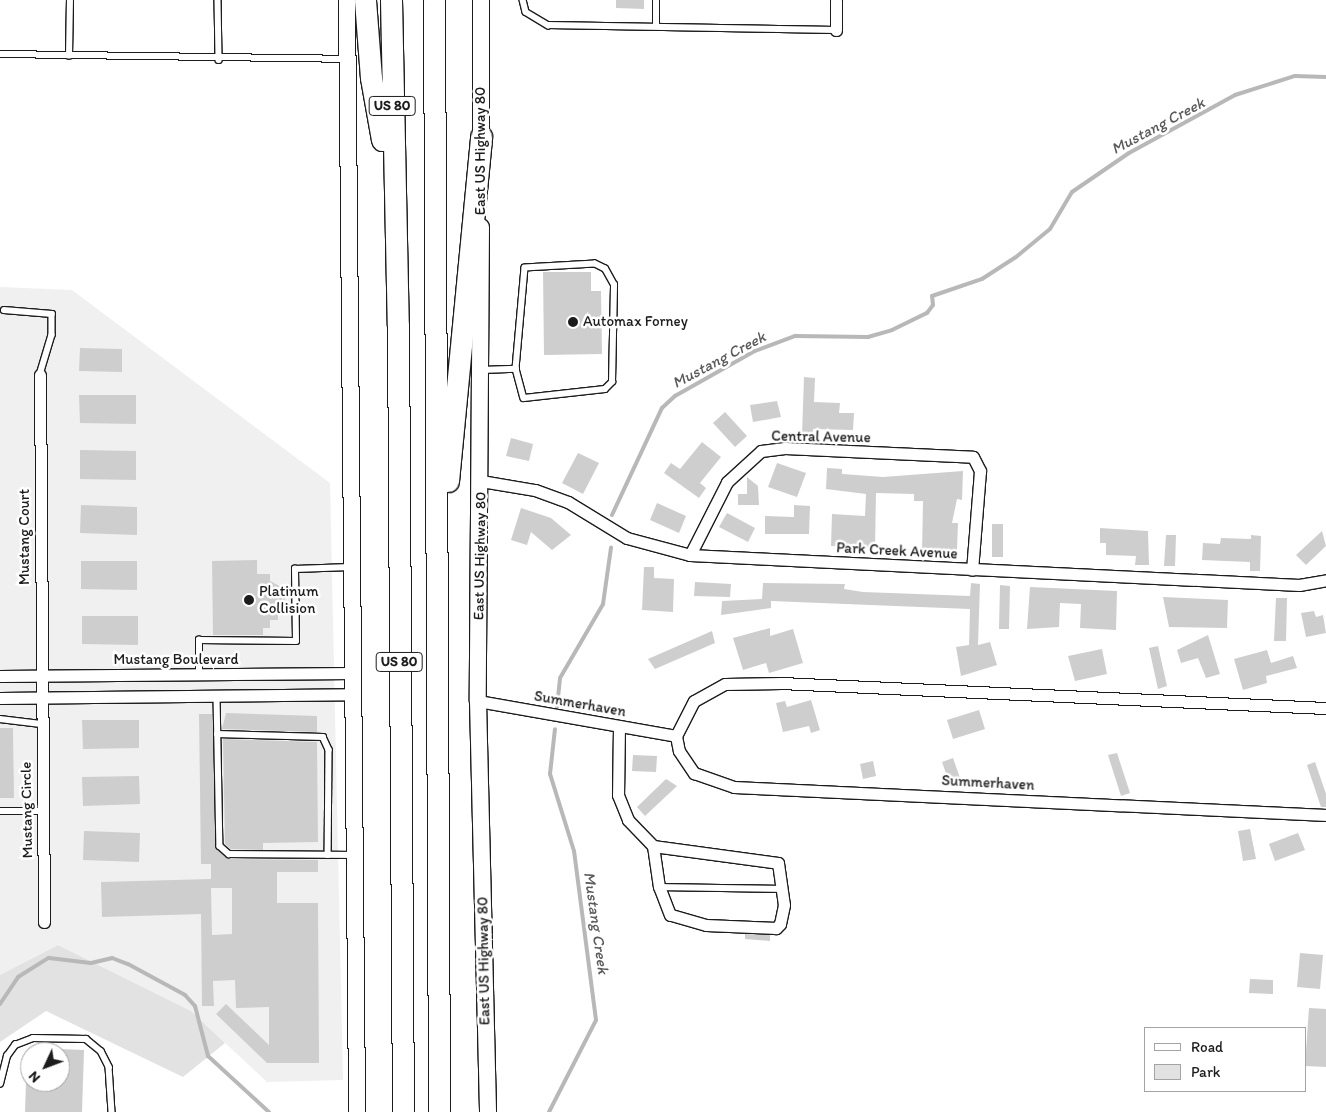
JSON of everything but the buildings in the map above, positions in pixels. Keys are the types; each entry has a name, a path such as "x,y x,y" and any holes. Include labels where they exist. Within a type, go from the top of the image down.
{"highway":[{"path":"365,0 371,78 395,212"},
{"name":"US 80","path":"391,0 395,212 403,1112"},
{"name":"US 80","path":"434,0 439,1112"},
{"path":"437,532 448,488 481,137"}],"main road":[{"path":"347,0 346,59 357,1112"},
{"name":"East US Highway 80","path":"481,0 481,481 478,701 488,1112"}],"street":[{"path":"836,0 836,30"},
{"name":"Mustang Court","path":"40,375 40,698"},
{"name":"Central Avenue","path":"690,555 726,482 760,451 837,450 973,457 978,461 972,570"},
{"name":"Park Creek Avenue","path":"481,481 535,490 568,502 627,538 690,555 1299,585 1326,580"},
{"name":"Mustang Boulevard","path":"0,676 353,674"},
{"path":"676,736 694,701 725,684 791,683 1326,708"},
{"path":"0,698 353,694"},
{"name":"Mustang Circle","path":"40,698 44,922"},
{"name":"Summerhaven","path":"478,701 676,736 682,757 694,773 734,787 1326,815"},
{"path":"619,726 620,808 653,846 659,886 670,915 682,921 776,928 782,918 783,889 774,861 653,846"}],"lane":[{"path":"69,56 70,0"},
{"path":"218,0 219,60"},
{"path":"522,0 526,12 548,24 836,30"},
{"path":"656,0 656,26"},
{"path":"0,54 219,60 346,59"},
{"path":"595,264 604,269 614,285 612,382 590,393 524,398 516,369 524,268 595,264"},
{"path":"4,310 52,314 52,335 40,375"},
{"path":"481,370 516,369"},
{"path":"199,674 199,640 296,641 295,569 352,566"},
{"path":"217,696 220,846 229,854 354,855"},
{"path":"0,719 41,724"},
{"path":"217,734 323,737 329,750 328,855"},
{"path":"0,811 42,811"},
{"path":"659,886 783,889"},
{"path":"0,1084 7,1056 15,1045 33,1038 86,1038 101,1051 109,1067 112,1112"}],"shaded area":[{"path":"0,287 72,290 330,483 343,1080 267,1082 191,1011 58,945 0,975"}],"green space":[{"path":"58,945 191,1011 225,1043 183,1077 46,1011 0,1042 0,975"}],"waterway":[{"name":"Mustang Creek","path":"612,515 662,408 675,396 755,351 795,336 868,337 892,330 927,313 933,305 932,296 982,279 1016,257 1050,229 1072,192 1129,153 1235,95 1295,76 1326,77"},
{"name":"Mustang Creek","path":"557,707 560,678 603,604 611,548"},
{"name":"Mustang Creek","path":"549,1112 596,1020 574,851 550,774 555,729"},
{"name":"Mustang Creek","path":"0,1004 18,977 49,958 91,963 112,958 128,964 185,995 195,1006 208,1056 269,1112"}],"place":[{"name":"Automax Forney","path":"573,322"},
{"name":"Platinum Collision","path":"249,600"}]}
